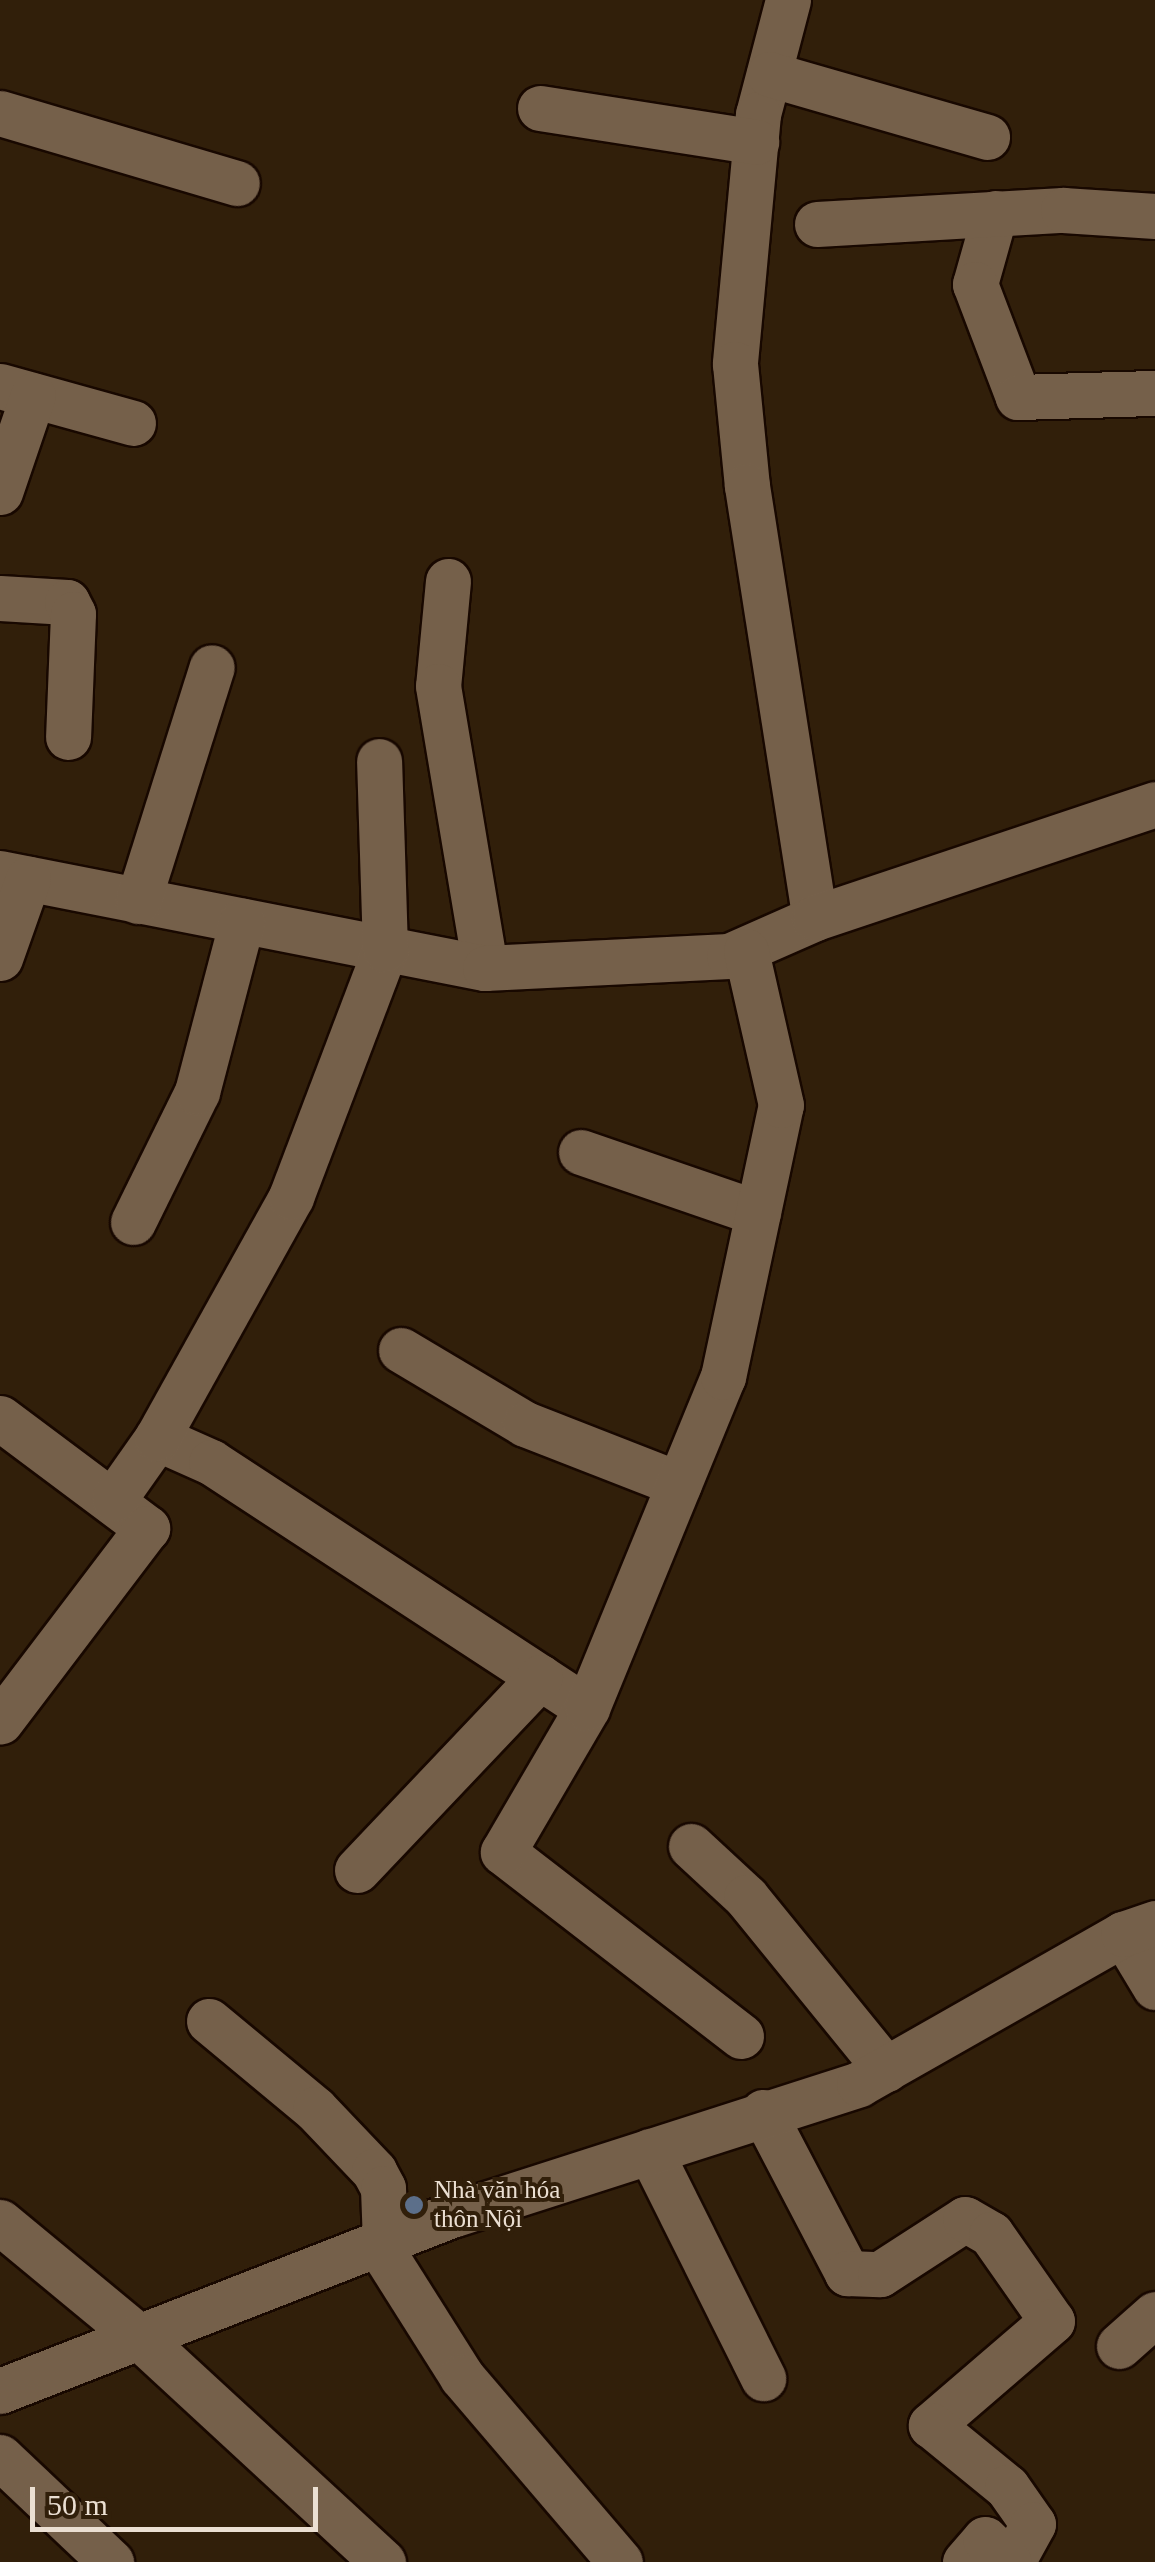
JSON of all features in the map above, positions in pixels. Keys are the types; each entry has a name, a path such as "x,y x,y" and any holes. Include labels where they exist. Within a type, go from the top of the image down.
{"street":[{"path":"774,2 735,364 747,486 815,918"},
{"path":"768,74 987,137"},
{"path":"540,108 756,142"},
{"path":"0,113 237,183"},
{"path":"816,224 995,212 1155,216"},
{"path":"995,212 975,284 1018,397 1155,393"},
{"path":"0,492 16,391 133,423"},
{"path":"448,581 438,686 484,968"},
{"path":"0,598 67,602 73,614 68,737"},
{"path":"138,900 212,667"},
{"path":"114,1499 157,1438 291,1197 386,949 379,761"},
{"path":"0,958 14,876 484,968 746,950 815,918 1155,804"},
{"path":"133,1222 197,1092 242,921"},
{"path":"742,2036 503,1852 587,1708 723,1377 781,1105 746,950"},
{"path":"581,1152 758,1213"},
{"path":"401,1350 524,1424 679,1484"},
{"path":"0,1418 114,1499 147,1528 0,1722"},
{"path":"157,1438 211,1462 587,1708"},
{"path":"358,1870 540,1677"},
{"path":"691,1846 746,1897 886,2069"},
{"path":"0,2391 381,2243 763,2112 859,2084 1139,1928 1155,1988"},
{"path":"209,2022 316,2110 374,2171 383,2188 381,2243 462,2377 620,2562"},
{"path":"763,2112 847,2273 880,2274 964,2220 991,2234 1052,2321 931,2424 1007,2488 1034,2524 1010,2562 985,2539 965,2562"},
{"path":"650,2151 763,2378"},
{"path":"0,2222 139,2337 364,2556"},
{"path":"1119,2346 1155,2314"},
{"path":"0,2457 111,2562"}],"place":[{"name":"Nhà văn hóa thôn Nội","path":"414,2205"}]}
